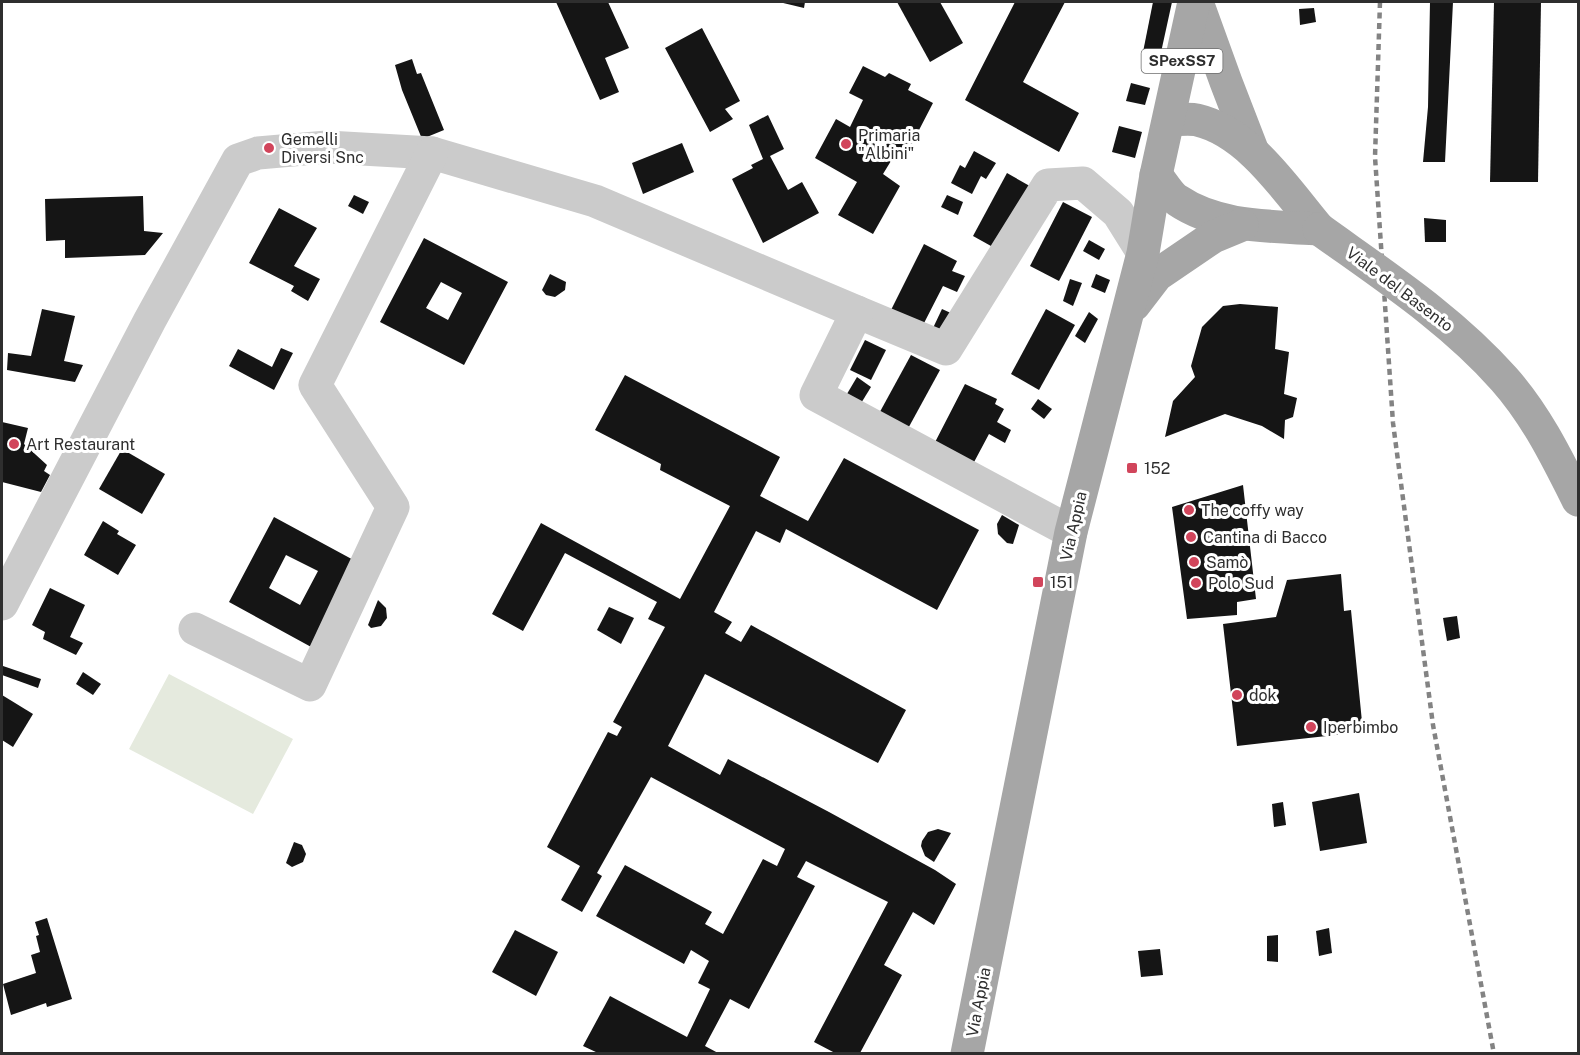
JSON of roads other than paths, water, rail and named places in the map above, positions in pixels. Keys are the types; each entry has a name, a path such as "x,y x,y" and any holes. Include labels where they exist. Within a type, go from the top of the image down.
{"main road":[{"name":"Via Appia","path":"967,1053 1071,532 1143,253 1156,175 1196,2"},
{"path":"1196,2 1253,152"},
{"path":"1169,120 1195,119 1217,127 1253,152"},
{"name":"Viale del Basento","path":"1253,152 1319,229 1442,318 1504,379 1543,431 1578,500"},
{"path":"1156,175 1176,199 1204,213 1242,225 1319,229"},
{"path":"1126,316 1157,274 1213,237 1242,225"}],"street":[{"path":"2,604 150,320 238,160 258,153 327,147 432,153 595,201 946,349 1048,185 1083,183 1119,213 1143,253"},
{"path":"195,629 310,685 393,507 315,385 432,153"},
{"path":"857,312 816,395 1071,532"}],"railway":[{"path":"1380,2 1375,157 1393,423 1433,725 1494,1054"}],"place":[{"name":"Primaria \"Albini\"","path":"846,144"},
{"name":"Gemelli Diversi Snc","path":"269,148"},
{"name":"Art Restaurant","path":"14,444"},
{"name":"152","path":"1132,468"},
{"name":"The coffy way","path":"1189,510"},
{"name":"Cantina di Bacco","path":"1191,537"},
{"name":"Samò","path":"1194,562"},
{"name":"151","path":"1038,582"},
{"name":"Polo Sud","path":"1196,583"},
{"name":"dok","path":"1237,695"},
{"name":"Iperbimbo","path":"1311,727"}]}
